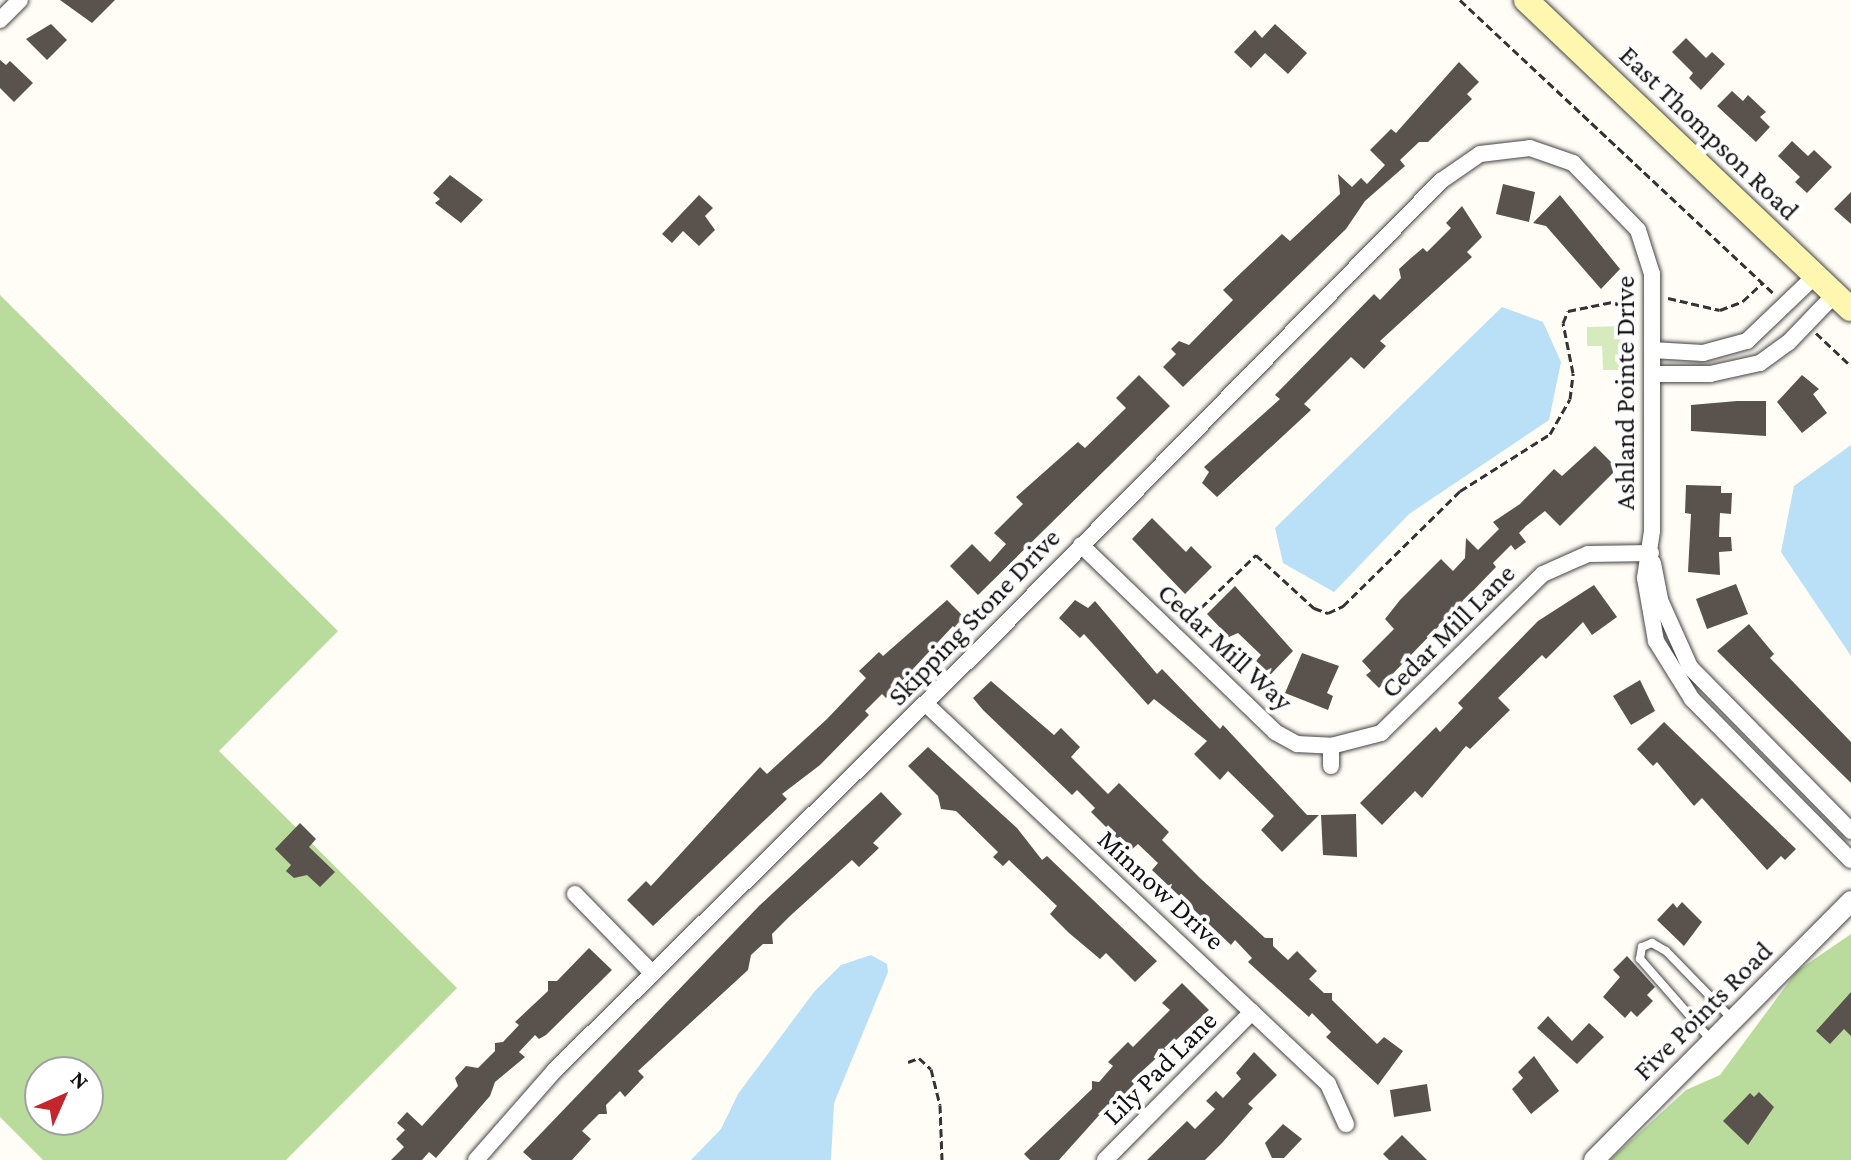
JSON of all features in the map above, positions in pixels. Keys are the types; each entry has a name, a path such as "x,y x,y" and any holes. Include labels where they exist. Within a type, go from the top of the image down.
{"main road":[{"name":"East Thompson Road","path":"1526,0 1843,302"}],"street":[{"path":"0,20 20,0"},
{"name":"Ashland Pointe Drive","path":"1530,148 1573,163 1625,211 1648,250 1652,298 1651,553 1646,598 1656,641 1670,668 1702,710 1851,860"},
{"name":"Skipping Stone Drive","path":"476,1160 652,973 926,704 1450,173 1480,154 1530,148"},
{"path":"1652,350 1722,349 1757,335 1815,276"},
{"path":"1652,374 1726,372 1772,357 1806,324 1843,302"},
{"path":"1722,349 1726,372"},
{"name":"Cedar Mill Way","path":"1081,545 1275,732 1297,744 1331,746"},
{"name":"Ashland Pointe Drive","path":"1651,553 1660,600 1690,667 1851,831"},
{"name":"Cedar Mill Lane","path":"1331,746 1381,733 1543,574 1588,554 1651,553"},
{"name":"Minnow Drive","path":"926,704 1328,1084 1346,1124"},
{"path":"1331,746 1331,766"},
{"path":"1786,795 1800,781"},
{"path":"575,894 652,973"},
{"name":"Five Points Road","path":"1594,1160 1851,901"},
{"name":"Lily Pad Lane","path":"1105,1160 1252,1012"}],"lane":[{"path":"1712,1041 1640,959 1642,947 1652,943 1666,951 1733,1020"}],"path":[{"path":"1460,0 1787,306"},
{"path":"1173,635 1256,555 1314,608 1328,613 1343,606 1460,491 1550,434 1572,386 1563,323 1568,311 1586,304 1652,298 1720,310 1743,301 1762,283"},
{"path":"1806,324 1851,366"},
{"path":"908,1062 919,1058 931,1069 940,1105 942,1160"}],"green space":[{"path":"0,295 338,631 219,751 457,988 286,1160 43,1160 0,1117"},
{"path":"1623,326 1624,370 1603,370 1602,346 1587,346 1587,327"},
{"path":"1851,934 1851,1160 1610,1160 1686,1090 1720,1075 1797,971"}],"water":[{"path":"1502,307 1543,322 1561,362 1549,420 1409,514 1334,592 1283,563 1275,528"},
{"path":"1851,445 1851,656 1781,552 1794,486"},
{"path":"871,955 887,964 888,972 834,1103 831,1160 691,1160 721,1129 738,1094 814,992 841,965"}],"building":[{"path":"60,0 115,0 92,23"},
{"path":"51,24 67,40 47,60 26,39"},
{"path":"1275,24 1307,53 1288,74 1265,53 1251,68 1234,52 1255,30 1262,38"},
{"path":"1686,38 1706,58 1712,52 1725,64 1701,90 1689,78 1693,73 1672,52"},
{"path":"0,60 6,65 10,61 33,83 14,102 0,88"},
{"path":"1459,62 1479,82 1467,94 1472,99 1428,142 1419,142 1400,160 1405,166 1365,201 1346,229 1183,387 1163,367 1176,354 1171,349 1179,341 1189,345 1233,300 1223,290 1282,234 1290,241 1340,194 1338,174 1352,187 1361,178 1367,184 1385,165 1370,150 1391,129 1396,133"},
{"path":"1732,91 1743,101 1748,95 1766,112 1760,117 1770,127 1756,142 1717,106"},
{"path":"1792,141 1808,156 1814,150 1832,167 1807,193 1795,182 1800,177 1778,156"},
{"path":"450,175 483,200 461,223 435,203 440,199 433,193"},
{"path":"1503,184 1535,192 1529,222 1496,214"},
{"path":"1851,192 1851,224 1834,209"},
{"path":"699,195 713,208 705,216 715,230 699,246 683,231 672,243 662,234"},
{"path":"1560,195 1620,269 1601,289 1546,226 1533,223"},
{"path":"1462,206 1482,237 1467,252 1472,257 1380,341 1386,346 1364,369 1351,357 1304,404 1311,410 1217,497 1202,483 1209,472 1204,467 1280,399 1275,395 1374,294 1380,300 1401,278 1399,269 1423,248 1427,252 1451,228 1446,223"},
{"path":"1139,375 1170,406 978,595 950,566 972,544 990,562 1006,544 994,533 1023,504 1016,497 1078,442 1085,448 1126,408 1116,398"},
{"path":"1802,375 1819,389 1813,394 1827,413 1802,433 1777,402"},
{"path":"1766,401 1766,436 1691,431 1691,405"},
{"path":"1595,446 1614,465 1613,473 1560,526 1545,511 1526,526 1519,533 1526,542 1515,550 1511,545 1493,563 1496,567 1379,688 1366,675 1371,671 1362,661 1394,629 1385,619 1400,600 1441,559 1453,571 1465,558 1466,538 1478,550 1499,529 1493,522 1520,504 1554,469 1562,476"},
{"path":"1686,485 1721,486 1721,493 1732,493 1731,514 1720,513 1719,537 1731,537 1732,551 1719,552 1720,575 1688,572 1691,514 1685,513"},
{"path":"1152,518 1186,552 1191,546 1212,567 1185,594 1132,539"},
{"path":"1736,584 1748,614 1707,629 1696,599"},
{"path":"1594,585 1617,617 1592,635 1583,622 1546,659 1542,655 1498,698 1510,710 1470,749 1466,746 1422,798 1415,791 1382,825 1360,803 1436,727 1440,732 1463,708 1458,703 1538,621"},
{"path":"1235,586 1293,651 1269,676 1255,662 1261,655 1238,633 1229,637 1207,614"},
{"path":"947,600 967,620 957,630 953,626 886,698 882,694 865,711 869,715 820,765 782,794 787,799 653,926 627,900 646,881 651,886 760,767 767,774 827,719 866,678 859,671 879,652 883,656"},
{"path":"1075,600 1088,608 1095,601 1157,674 1162,669 1220,729 1223,725 1307,815 1319,815 1282,852 1261,830 1274,816 1228,771 1220,780 1194,754 1207,741 1154,699 1148,705 1084,634 1080,638 1059,618"},
{"path":"1749,624 1774,654 1770,658 1851,742 1851,783 1717,651"},
{"path":"1302,653 1339,666 1327,693 1333,696 1328,710 1285,693"},
{"path":"1640,680 1655,711 1631,725 1613,696"},
{"path":"991,681 1054,735 1061,728 1080,747 1071,757 1108,794 1119,783 1169,832 1162,840 1265,938 1273,938 1273,946 1288,960 1297,951 1317,971 1309,979 1324,993 1332,993 1332,1000 1377,1044 1384,1037 1403,1051 1378,1085 1326,1037 1331,1032 1312,1013 1309,1017 1248,962 1252,958 1235,940 1231,945 1152,870 1158,863 1138,844 1130,851 1091,812 1095,808 1077,790 1072,795 983,710 973,698"},
{"path":"1664,722 1796,849 1785,860 1781,856 1767,870 1702,798 1694,806 1657,762 1653,766 1637,749"},
{"path":"928,747 1017,828 1042,860 1047,856 1157,961 1135,982 1106,953 1100,959 1069,933 1050,914 1057,906 1009,860 1003,866 993,857 998,852 956,811 941,809 938,796 908,766"},
{"path":"881,792 902,814 873,843 879,848 859,867 852,860 772,934 773,944 763,944 751,955 748,970 638,1071 644,1077 625,1097 620,1091 606,1105 607,1114 599,1114 582,1131 591,1139 572,1160 532,1160 523,1152 759,906"},
{"path":"1356,814 1357,857 1323,855 1321,815"},
{"path":"300,823 316,839 309,847 335,872 320,887 307,875 294,878 286,871 291,865 275,849"},
{"path":"1682,902 1702,922 1684,946 1657,920 1673,903 1677,908"},
{"path":"589,948 612,970 546,1035 539,1039 535,1035 519,1052 525,1057 495,1082 490,1096 436,1158 429,1152 422,1160 391,1160 404,1147 396,1139 405,1130 397,1123 407,1112 422,1126 458,1086 455,1078 466,1066 478,1068 495,1051 495,1043 503,1042 519,1025 515,1022 548,991 548,981 557,981"},
{"path":"1627,956 1655,987 1647,995 1653,1001 1637,1017 1631,1011 1625,1018 1603,997 1620,977 1613,970"},
{"path":"1182,983 1209,1010 1140,1073 1143,1077 1114,1105 1111,1102 1059,1160 1030,1160 1024,1154 1092,1089 1092,1081 1099,1082 1113,1066 1108,1062 1128,1042 1133,1047 1170,1010 1162,1003"},
{"path":"1851,992 1851,1036 1844,1029 1830,1044 1816,1031"},
{"path":"1548,1016 1572,1041 1589,1023 1604,1037 1577,1064 1537,1028"},
{"path":"1254,1052 1277,1075 1248,1104 1253,1108 1222,1143 1205,1160 1147,1160 1187,1121 1195,1129 1215,1109 1206,1101 1216,1091 1223,1098 1241,1079 1236,1073"},
{"path":"1534,1056 1559,1091 1531,1114 1512,1089 1523,1078 1518,1072"},
{"path":"1427,1084 1431,1111 1394,1117 1390,1090"},
{"path":"1759,1092 1774,1107 1748,1145 1723,1121 1750,1093 1754,1097"},
{"path":"1283,1124 1302,1139 1284,1158 1272,1158 1265,1143"},
{"path":"1402,1135 1427,1160 1389,1160 1383,1154"}]}
